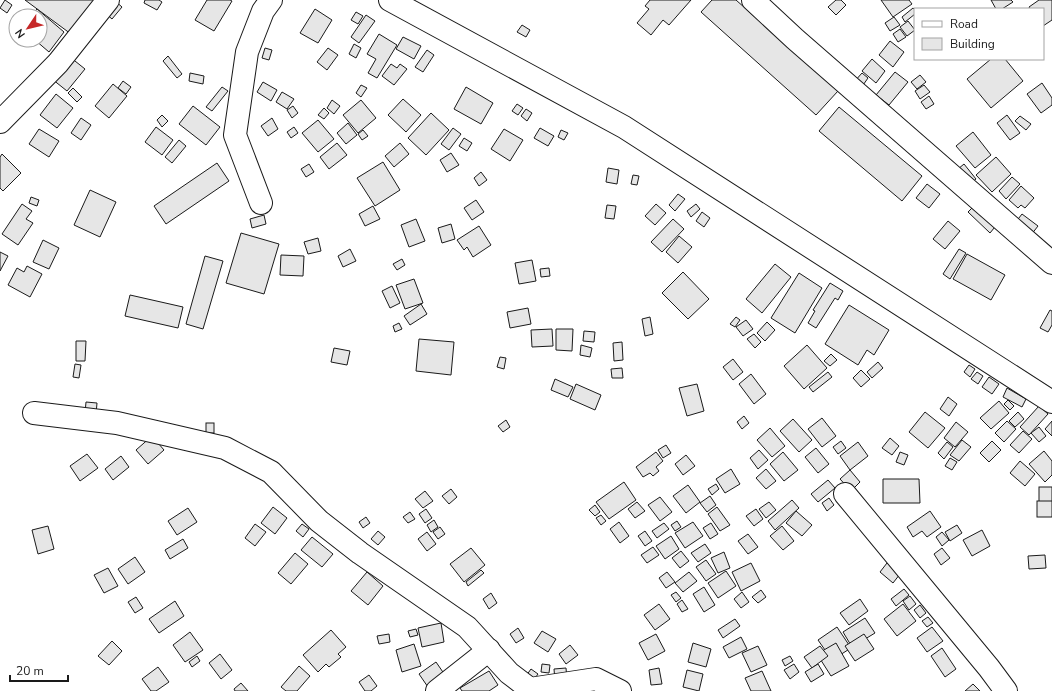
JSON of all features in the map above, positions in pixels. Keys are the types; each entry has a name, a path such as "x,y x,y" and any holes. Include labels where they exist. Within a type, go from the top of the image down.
{"street":[{"path":"0,122 58,63 108,0"},
{"path":"260,203 236,135 247,52 263,11 271,0"},
{"path":"390,0 624,127 1052,402"},
{"path":"753,0 795,39 1052,263"},
{"path":"34,413 117,423 225,448 271,472 319,521 360,552 467,627 509,673 530,689 596,679 620,691"},
{"path":"846,494 989,668 1006,691"},
{"path":"437,691 489,650"}],"building":[{"path":"5,0 12,5 10,8 8,8 7,13 0,8"},
{"path":"25,0 96,0 71,34 48,17 48,8 36,8"},
{"path":"114,0 122,7 112,19 104,12"},
{"path":"145,0 159,0 162,2 157,10 144,3"},
{"path":"207,0 232,1 214,31 195,20"},
{"path":"650,0 691,0 669,25 663,20 651,35 637,23 649,9 645,6"},
{"path":"712,0 736,0 838,91 816,115 701,12"},
{"path":"836,0 841,0 846,5 836,15 828,7"},
{"path":"881,0 909,0 912,4 893,17"},
{"path":"991,0 1011,0 1013,2 1004,8 995,8"},
{"path":"1039,0 1052,0 1052,20 1044,25 1044,8 1029,7"},
{"path":"913,8 914,9 914,15 905,22 902,17"},
{"path":"315,9 332,20 318,43 300,33"},
{"path":"356,12 363,16 358,24 351,20"},
{"path":"366,15 375,21 359,43 351,37"},
{"path":"894,17 900,25 890,31 885,23"},
{"path":"48,18 64,32 49,52 44,48 48,48"},
{"path":"908,21 914,31 907,36 900,27"},
{"path":"522,25 530,30 526,37 517,32"},
{"path":"900,29 906,37 898,42 893,34"},
{"path":"379,34 397,45 377,78 368,73 376,59 367,54"},
{"path":"403,37 421,46 414,59 396,49"},
{"path":"890,41 904,52 893,67 879,55"},
{"path":"354,44 361,48 356,58 349,54"},
{"path":"265,48 272,50 269,60 262,58"},
{"path":"328,48 338,55 327,70 317,62"},
{"path":"427,50 434,55 423,72 415,67"},
{"path":"168,56 182,74 177,78 163,61"},
{"path":"70,57 85,69 67,91 52,79"},
{"path":"872,59 885,71 876,83 862,71"},
{"path":"990,60 1006,60 1023,81 991,108 967,79"},
{"path":"391,64 397,68 400,64 407,69 394,85 382,76"},
{"path":"895,72 908,82 889,105 876,95"},
{"path":"190,73 204,76 203,84 189,81"},
{"path":"862,73 868,78 861,88 854,82"},
{"path":"920,75 926,82 917,89 911,82"},
{"path":"123,81 131,87 126,94 118,88"},
{"path":"263,82 277,90 271,101 257,92"},
{"path":"1042,83 1052,98 1052,105 1041,113 1027,94"},
{"path":"113,84 127,96 109,118 95,106"},
{"path":"361,85 367,88 361,97 356,93"},
{"path":"924,85 930,92 920,99 915,91"},
{"path":"222,87 228,91 212,111 206,107"},
{"path":"466,87 493,103 481,124 454,109"},
{"path":"73,88 82,97 77,102 68,93"},
{"path":"282,92 294,99 287,109 276,102"},
{"path":"56,94 73,108 57,128 40,115"},
{"path":"929,96 934,104 926,109 921,102"},
{"path":"403,99 421,115 406,132 388,115"},
{"path":"332,100 340,106 334,114 327,108"},
{"path":"361,100 376,118 358,133 343,115"},
{"path":"517,104 523,108 518,115 512,111"},
{"path":"193,106 220,127 206,145 179,124"},
{"path":"293,106 298,113 292,118 287,110"},
{"path":"839,107 922,176 902,201 819,131"},
{"path":"324,108 329,113 324,119 318,115"},
{"path":"526,109 532,113 527,121 521,116"},
{"path":"431,113 449,130 426,155 408,138"},
{"path":"162,115 168,121 162,127 157,120"},
{"path":"1007,115 1020,133 1010,140 997,123"},
{"path":"1020,116 1031,124 1026,130 1015,121"},
{"path":"81,118 91,125 81,140 71,133"},
{"path":"272,118 278,129 268,136 261,126"},
{"path":"318,120 334,139 318,152 302,133"},
{"path":"348,123 357,135 346,144 337,133"},
{"path":"156,127 173,140 162,155 145,142"},
{"path":"294,127 298,133 291,138 287,132"},
{"path":"453,128 461,134 449,150 441,144"},
{"path":"540,128 554,136 548,146 534,138"},
{"path":"39,129 59,141 49,157 29,144"},
{"path":"504,129 523,140 510,161 491,149"},
{"path":"363,130 368,136 362,140 358,134"},
{"path":"561,130 568,133 564,140 558,137"},
{"path":"973,132 991,155 975,168 956,146"},
{"path":"464,138 472,143 467,151 459,146"},
{"path":"179,140 186,146 172,163 165,157"},
{"path":"337,143 347,155 329,169 320,157"},
{"path":"400,143 409,154 394,167 385,156"},
{"path":"451,153 459,165 447,172 440,160"},
{"path":"2,154 21,173 3,191 0,188 0,157"},
{"path":"996,157 1011,174 992,192 976,175"},
{"path":"383,162 400,190 375,206 357,178"},
{"path":"217,163 229,181 166,224 154,206"},
{"path":"309,164 314,172 306,177 301,169"},
{"path":"964,164 976,179 970,184 958,169"},
{"path":"608,168 619,170 617,184 606,182"},
{"path":"481,172 487,180 479,186 474,178"},
{"path":"633,175 639,176 637,185 631,184"},
{"path":"1012,177 1020,184 1006,199 999,191"},
{"path":"927,184 940,194 929,208 916,198"},
{"path":"1021,186 1034,198 1025,208 1021,205 1018,208 1009,200"},
{"path":"90,190 116,202 100,237 74,225"},
{"path":"678,194 685,199 675,211 669,205"},
{"path":"31,197 39,200 37,206 29,203"},
{"path":"476,200 484,212 472,220 464,208"},
{"path":"977,203 999,222 990,233 968,212"},
{"path":"22,204 32,211 26,219 33,223 18,245 2,234"},
{"path":"656,204 666,213 655,225 645,216"},
{"path":"696,204 700,209 691,217 687,211"},
{"path":"607,205 616,206 614,219 605,218"},
{"path":"373,206 380,219 365,226 359,214"},
{"path":"702,212 710,218 704,227 696,221"},
{"path":"1022,214 1038,226 1031,235 1015,223"},
{"path":"264,215 266,224 252,228 250,219"},
{"path":"416,219 425,241 409,247 401,225"},
{"path":"673,219 684,229 662,252 651,242"},
{"path":"948,221 960,231 945,249 933,239"},
{"path":"451,224 455,239 442,243 438,228"},
{"path":"479,226 491,245 473,257 467,247 464,250 457,240"},
{"path":"241,233 279,244 264,294 226,283"},
{"path":"679,236 692,247 678,263 666,252"},
{"path":"318,238 321,251 308,254 304,242"},
{"path":"43,240 59,248 49,269 33,262"},
{"path":"350,249 356,261 343,267 338,256"},
{"path":"959,249 966,253 950,279 943,274"},
{"path":"0,252 8,256 0,271"},
{"path":"967,254 1005,275 991,300 953,279"},
{"path":"281,255 304,256 303,276 280,275"},
{"path":"205,256 223,261 203,329 186,324"},
{"path":"402,259 405,265 397,270 393,264"},
{"path":"532,260 536,281 519,284 515,263"},
{"path":"775,264 791,277 762,313 746,299"},
{"path":"27,266 42,274 30,297 8,285 17,268 24,272"},
{"path":"549,268 550,276 541,277 540,269"},
{"path":"683,272 709,299 688,319 662,293"},
{"path":"799,273 822,288 795,333 771,318"},
{"path":"414,279 423,303 405,309 396,285"},
{"path":"830,283 843,291 838,300 835,298 816,328 808,323 815,311 813,310"},
{"path":"392,286 400,303 390,308 382,291"},
{"path":"130,295 183,307 178,328 125,316"},
{"path":"421,304 427,314 410,325 404,316"},
{"path":"849,305 889,330 874,355 867,350 858,365 825,344"},
{"path":"528,308 531,324 510,328 507,312"},
{"path":"1050,310 1052,311 1052,325 1048,332 1040,328"},
{"path":"650,317 653,334 645,336 642,319"},
{"path":"736,317 740,320 735,327 730,324"},
{"path":"746,320 753,329 743,336 736,327"},
{"path":"767,322 775,330 765,341 757,333"},
{"path":"399,323 402,329 395,332 393,326"},
{"path":"552,329 553,346 532,347 531,330"},
{"path":"556,329 573,329 572,351 556,350"},
{"path":"584,331 595,332 594,342 583,341"},
{"path":"754,334 761,342 755,348 747,339"},
{"path":"419,339 454,342 451,375 416,371"},
{"path":"76,341 86,341 85,361 76,361"},
{"path":"622,342 623,360 614,361 613,343"},
{"path":"581,345 592,348 590,357 580,355"},
{"path":"807,345 827,368 804,389 784,366"},
{"path":"334,348 350,351 347,365 331,362"},
{"path":"831,354 837,360 830,366 824,361"},
{"path":"500,357 506,358 504,369 497,367"},
{"path":"733,359 743,372 733,380 723,367"},
{"path":"878,362 883,368 872,378 867,372"},
{"path":"75,364 81,365 79,378 73,377"},
{"path":"969,365 975,369 970,377 964,372"},
{"path":"622,368 623,378 612,378 611,369"},
{"path":"861,370 870,379 861,387 853,378"},
{"path":"828,372 832,377 813,392 809,387"},
{"path":"977,372 983,376 978,384 971,379"},
{"path":"751,374 766,394 754,404 739,384"},
{"path":"989,377 999,384 992,394 982,387"},
{"path":"555,379 573,387 568,397 551,390"},
{"path":"576,384 601,395 595,410 570,399"},
{"path":"697,384 704,411 687,416 679,388"},
{"path":"1007,388 1026,399 1022,407 1003,397"},
{"path":"948,397 957,404 949,416 940,409"},
{"path":"1008,400 1014,406 1010,410 1004,404"},
{"path":"999,401 1009,413 991,429 980,418"},
{"path":"86,402 97,403 96,414 85,413"},
{"path":"1039,406 1048,414 1029,435 1020,427"},
{"path":"925,412 945,428 928,448 909,432"},
{"path":"1018,412 1024,419 1015,427 1009,421"},
{"path":"744,416 749,423 742,429 737,422"},
{"path":"822,418 836,436 822,447 808,429"},
{"path":"793,419 812,440 799,452 780,431"},
{"path":"506,420 510,427 503,432 498,426"},
{"path":"1007,421 1016,429 1004,442 995,433"},
{"path":"1052,421 1052,436 1045,429"},
{"path":"956,422 968,432 955,447 944,438"},
{"path":"206,423 214,423 214,433 206,433"},
{"path":"1039,427 1046,436 1039,442 1031,433"},
{"path":"770,428 785,446 772,457 757,440"},
{"path":"1023,431 1032,439 1019,453 1010,445"},
{"path":"152,436 164,450 148,464 136,450"},
{"path":"890,438 899,446 892,455 882,448"},
{"path":"962,440 971,447 959,461 950,455"},
{"path":"841,441 846,448 838,454 833,447"},
{"path":"992,441 1001,450 989,462 980,453"},
{"path":"858,442 868,456 850,470 840,456"},
{"path":"947,442 953,447 944,459 938,453"},
{"path":"666,445 671,453 663,458 658,450"},
{"path":"816,448 829,464 818,473 805,457"},
{"path":"759,450 768,460 758,469 750,458"},
{"path":"1044,451 1052,461 1052,475 1045,482 1029,464"},
{"path":"656,452 663,461 656,467 659,471 653,476 650,473 643,477 636,467"},
{"path":"783,452 798,470 784,481 770,464"},
{"path":"900,452 908,455 904,465 896,462"},
{"path":"87,454 98,468 80,481 70,466"},
{"path":"686,455 695,466 683,475 675,464"},
{"path":"121,456 129,467 113,480 105,469"},
{"path":"950,458 957,462 952,470 945,466"},
{"path":"1020,461 1035,474 1025,486 1010,473"},
{"path":"731,469 740,484 725,493 716,479"},
{"path":"766,469 776,481 766,489 756,478"},
{"path":"850,470 860,482 851,491 840,479"},
{"path":"883,479 919,479 920,503 883,503"},
{"path":"828,480 835,488 818,502 811,494"},
{"path":"624,482 636,500 609,519 596,502"},
{"path":"716,484 719,489 712,495 708,489"},
{"path":"688,485 700,502 686,513 673,496"},
{"path":"1039,487 1052,487 1052,503 1039,503"},
{"path":"451,489 457,497 449,504 442,496"},
{"path":"425,491 433,501 423,508 415,499"},
{"path":"710,496 716,505 707,512 700,503"},
{"path":"660,497 672,512 660,521 648,505"},
{"path":"829,498 834,505 827,511 822,503"},
{"path":"792,500 799,508 775,530 768,521"},
{"path":"1037,501 1052,501 1052,517 1037,517"},
{"path":"637,502 645,511 635,518 628,509"},
{"path":"769,502 776,510 766,518 759,509"},
{"path":"595,505 600,512 595,516 589,510"},
{"path":"273,507 287,518 275,534 261,523"},
{"path":"717,507 730,525 720,531 708,514"},
{"path":"188,508 197,522 177,535 168,521"},
{"path":"426,509 432,518 425,523 419,514"},
{"path":"756,509 763,519 754,526 746,516"},
{"path":"796,511 812,525 802,536 786,523"},
{"path":"930,511 941,527 927,537 922,531 913,537 907,527"},
{"path":"410,512 415,519 408,523 403,517"},
{"path":"601,515 606,521 601,525 596,518"},
{"path":"366,517 370,523 363,528 359,522"},
{"path":"434,520 438,527 431,532 427,525"},
{"path":"677,521 681,527 675,531 671,525"},
{"path":"619,522 629,536 620,543 610,529"},
{"path":"693,522 703,536 685,548 675,533"},
{"path":"664,523 669,529 657,538 652,531"},
{"path":"711,523 718,534 710,539 703,528"},
{"path":"255,524 266,532 255,546 245,538"},
{"path":"302,524 309,529 303,537 296,531"},
{"path":"957,525 962,533 950,541 945,532"},
{"path":"48,526 54,549 38,554 32,530"},
{"path":"782,526 794,541 783,550 770,536"},
{"path":"440,527 445,534 438,539 433,532"},
{"path":"982,530 990,546 972,556 963,540"},
{"path":"378,531 385,537 378,545 371,539"},
{"path":"645,531 652,541 645,546 638,536"},
{"path":"427,532 436,544 427,551 418,539"},
{"path":"942,532 949,540 942,546 936,537"},
{"path":"748,534 758,547 748,554 738,541"},
{"path":"671,536 679,549 665,559 656,546"},
{"path":"312,537 333,554 322,567 301,550"},
{"path":"183,539 188,548 170,559 165,550"},
{"path":"705,544 711,553 698,562 691,553"},
{"path":"653,547 659,555 647,563 641,555"},
{"path":"471,548 485,565 464,582 450,564"},
{"path":"942,548 950,558 941,565 934,554"},
{"path":"681,551 689,561 680,568 672,558"},
{"path":"724,552 730,568 718,573 711,558"},
{"path":"295,553 308,564 291,584 278,573"},
{"path":"1045,555 1046,568 1029,569 1028,556"},
{"path":"135,557 145,572 128,584 118,569"},
{"path":"706,560 716,574 706,581 696,567"},
{"path":"751,563 760,581 741,591 732,572"},
{"path":"887,563 900,574 893,583 880,572"},
{"path":"108,568 118,586 104,593 94,575"},
{"path":"481,570 484,573 468,586 466,582"},
{"path":"726,571 736,586 718,598 708,583"},
{"path":"367,572 383,586 368,605 351,591"},
{"path":"667,572 675,582 666,588 659,578"},
{"path":"689,572 697,581 683,592 675,583"},
{"path":"704,587 715,605 704,612 693,594"},
{"path":"904,589 909,595 896,606 891,599"},
{"path":"761,590 766,597 758,603 752,597"},
{"path":"676,592 681,598 676,602 671,595"},
{"path":"742,592 749,602 741,608 734,599"},
{"path":"491,593 497,603 489,609 483,599"},
{"path":"910,596 916,604 909,610 903,601"},
{"path":"136,597 143,608 135,613 128,602"},
{"path":"860,599 868,611 849,625 840,613"},
{"path":"682,600 688,609 682,612 677,604"},
{"path":"175,601 184,616 159,633 149,619"},
{"path":"659,604 670,619 655,630 644,615"},
{"path":"903,604 916,621 897,636 884,619"},
{"path":"920,605 926,613 920,618 914,610"},
{"path":"928,617 933,623 927,627 922,621"},
{"path":"865,618 875,633 852,647 843,632"},
{"path":"735,619 740,626 723,638 718,630"},
{"path":"441,623 444,642 422,647 418,628"},
{"path":"837,627 851,648 832,660 818,640"},
{"path":"932,627 943,641 927,652 917,638"},
{"path":"518,628 524,638 516,643 510,634"},
{"path":"416,629 418,635 410,637 408,631"},
{"path":"331,630 346,647 338,654 341,657 329,667 326,664 318,672 303,655"},
{"path":"542,631 556,639 548,652 534,643"},
{"path":"190,632 203,650 185,662 173,645"},
{"path":"389,634 390,642 379,644 377,636"},
{"path":"656,634 665,651 648,660 639,643"},
{"path":"864,634 874,649 855,661 845,646"},
{"path":"741,637 747,649 729,658 723,647"},
{"path":"112,641 122,651 109,665 98,656"},
{"path":"693,643 711,649 706,667 688,662"},
{"path":"836,643 849,666 831,676 817,654"},
{"path":"414,644 421,666 402,672 396,650"},
{"path":"570,645 578,655 566,664 559,654"},
{"path":"758,646 767,665 751,672 742,653"},
{"path":"820,646 828,656 812,668 804,657"},
{"path":"942,648 956,669 945,677 931,656"},
{"path":"220,654 232,670 221,679 209,663"},
{"path":"197,656 200,661 192,667 189,662"},
{"path":"790,656 793,661 785,666 782,660"},
{"path":"436,662 447,678 430,690 419,674"},
{"path":"542,664 550,665 549,673 541,672"},
{"path":"794,664 799,672 790,679 784,670"},
{"path":"818,664 824,674 811,682 805,672"},
{"path":"299,666 310,676 297,691 286,691 281,687"},
{"path":"158,667 169,682 156,691 151,691 142,679"},
{"path":"566,668 567,680 555,681 554,669"},
{"path":"659,668 662,684 651,685 649,670"},
{"path":"531,669 538,674 533,681 526,676"},
{"path":"687,670 703,674 699,691 683,687"},
{"path":"489,671 498,685 489,691 462,691 460,688"},
{"path":"762,671 771,691 751,691 745,678"},
{"path":"369,675 377,686 371,691 365,691 359,682"},
{"path":"241,683 248,691 235,691 234,689"},
{"path":"973,684 980,691 965,691"}]}
